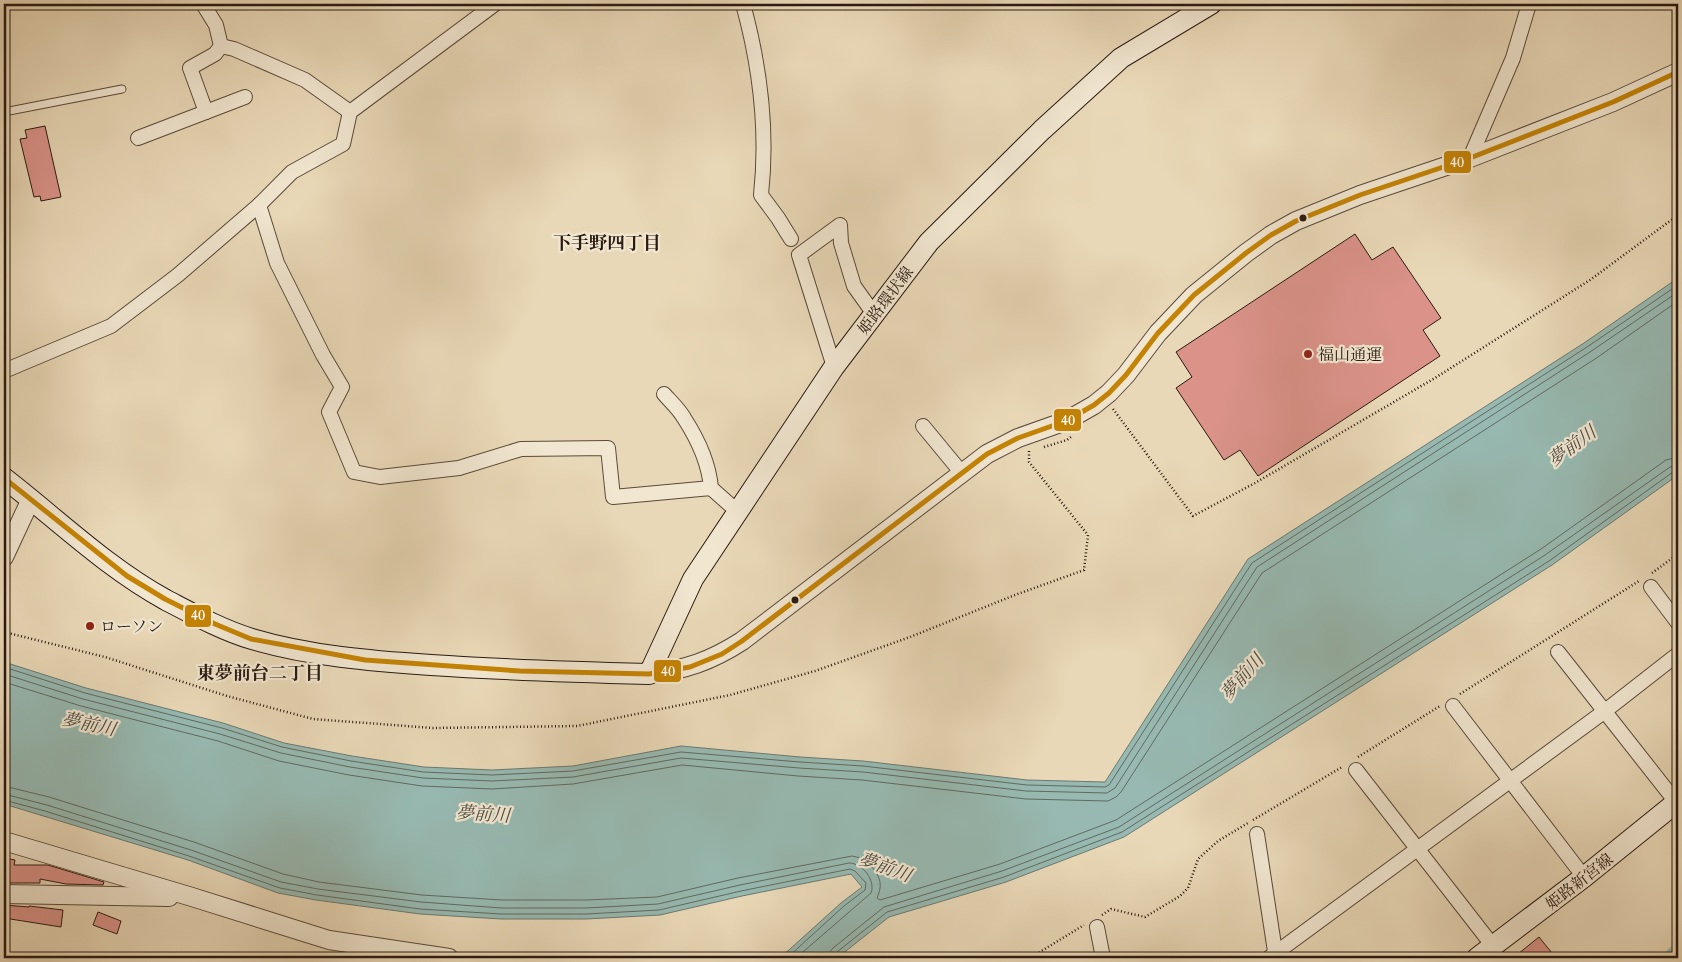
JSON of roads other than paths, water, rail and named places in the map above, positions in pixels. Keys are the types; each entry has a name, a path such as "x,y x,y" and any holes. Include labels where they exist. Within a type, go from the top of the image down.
{"main road":[{"name":"姫路環状線","path":"649,674 693,579 834,367 929,242 1042,130 1121,58 1201,7"},
{"path":"4,478 127,576 165,599 215,624 251,639 365,660 520,671 649,674"},
{"name":"姫路新宮線","path":"1477,958 1584,877 1677,802"}],"street":[{"path":"203,4 216,25 221,46"},
{"path":"4,371 111,326 178,275 259,205 292,172 343,144 350,112 495,4"},
{"path":"743,4 756,66 762,111 764,164 761,195 791,240"},
{"path":"1470,158 1513,58 1529,4"},
{"path":"206,112 190,68 215,54 221,46"},
{"path":"221,46 234,49 305,80 350,112"},
{"path":"649,674 690,667 729,650 961,472 988,454 1018,438 1066,421 1094,405 1109,394 1158,333 1194,295 1271,235 1321,210 1470,158 1613,102 1678,72"},
{"path":"138,138 245,97"},
{"path":"259,205 277,263 323,355 342,387 329,412 354,472 380,477 459,468 521,449 608,448 612,496 711,488"},
{"path":"834,367 799,255 840,224 841,243 854,286 874,314"},
{"path":"664,394 684,417 710,474 711,488 738,512"},
{"path":"923,426 961,472"},
{"path":"4,557 31,499"},
{"path":"1651,587 1678,623"},
{"path":"1558,652 1677,802"},
{"path":"1257,834 1274,957 1605,711 1678,654"},
{"path":"1452,706 1584,877"},
{"path":"1356,770 1419,848 1493,946"},
{"path":"4,842 192,897 363,952 449,958"},
{"path":"4,894 192,897"},
{"path":"1097,927 1103,958"}],"lane":[{"path":"4,112 122,89"}],"water":[{"name":"夢前川","path":"1678,278 1678,475 1552,565 1124,837 1006,882 889,917 837,958 780,958 841,903 862,887 851,874 660,915 586,919 501,919 420,914 278,893 188,860 4,804 4,662 86,688 223,723 284,743 424,767 492,770 573,766 681,746 863,761 1027,780 1105,782 1248,559 1584,343"}],"place":[{"name":"福山通運","path":"1308,354"},
{"name":"ローソン","path":"90,626"}],"district":[{"name":"下手野四丁目","path":"607,243"},
{"name":"東夢前台二丁目","path":"260,673"}]}
